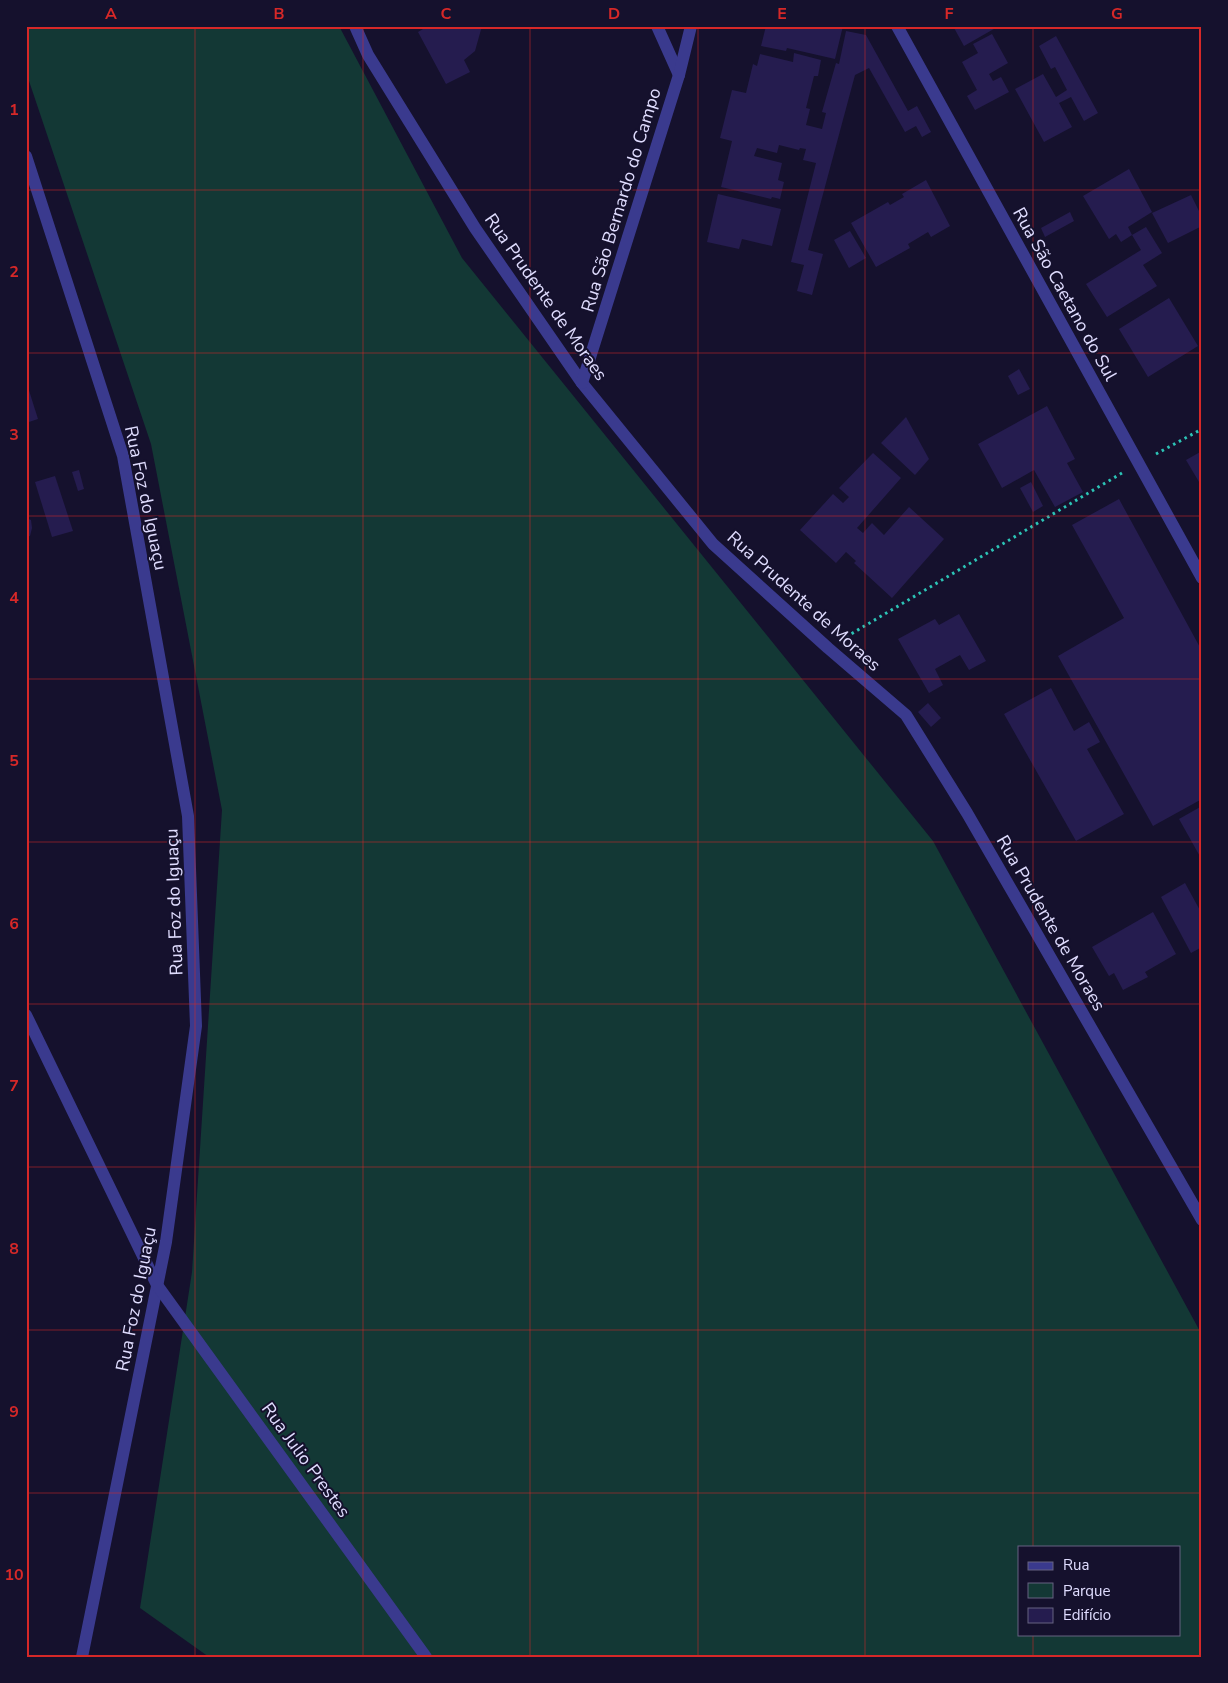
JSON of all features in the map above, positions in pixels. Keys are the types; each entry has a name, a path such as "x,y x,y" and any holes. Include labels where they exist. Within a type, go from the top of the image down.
{"street":[{"name":"Rua Prudente de Moraes","path":"355,26 368,55 475,228 582,383 713,544 828,648 906,714 967,813 1202,1220"},
{"path":"658,26 679,75"},
{"name":"Rua São Bernardo do Campo","path":"582,383 679,75 691,26"},
{"name":"Rua São Caetano do Sul","path":"896,26 1202,578"},
{"name":"Rua Foz do Iguaçu","path":"26,156 123,456 188,816 196,1026 166,1242 82,1657"},
{"name":"Rua Julio Prestes","path":"26,1015 157,1284 426,1657"}],"path":[{"path":"828,648 1139,464 1202,429"}],"green space":[{"path":"26,26 339,26 462,258 933,841 1202,1335 1202,1657 209,1657 140,1608 192,1272 222,810 151,444 26,72"}],"building":[{"path":"428,26 482,26 475,51 464,60 470,72 446,84 418,32"},
{"path":"766,26 843,26 835,59 787,48 786,51 761,46"},
{"path":"953,26 999,26 964,46"},
{"path":"846,31 866,35 908,111 917,106 931,132 922,137 916,126 905,132 869,68 855,75 808,250 823,254 812,295 797,291 804,265 791,262 816,163 803,160 806,149 800,148 799,150 779,145 777,153 757,148 754,156 782,163 778,180 784,182 780,199 772,197 771,199 721,187 732,141 720,138 732,90 746,93 753,64 757,66 760,54 793,62 794,53 821,60 818,76 814,76 806,108 810,109 806,125 822,129 826,113 822,112 836,63 839,64"},
{"path":"992,34 1008,63 989,74 993,81 1001,77 1009,92 975,110 967,96 977,90 962,62 978,53 973,44"},
{"path":"1056,36 1098,113 1084,121 1071,97 1059,103 1072,127 1044,142 1015,89 1043,74 1056,97 1067,90 1055,67 1051,69 1039,46"},
{"path":"1129,169 1152,212 1128,227 1132,235 1121,242 1116,234 1109,239 1083,196"},
{"path":"926,180 950,226 931,237 928,232 908,244 910,248 876,267 851,223 888,202 890,205 904,197 902,194"},
{"path":"718,194 781,209 772,246 742,239 739,249 707,242"},
{"path":"1191,195 1202,217 1202,226 1168,243 1152,213"},
{"path":"1070,212 1074,221 1045,237 1041,228"},
{"path":"1146,227 1162,253 1143,265 1157,286 1107,317 1086,284 1141,250 1132,235"},
{"path":"850,231 866,258 849,268 834,240"},
{"path":"1169,298 1198,346 1148,377 1119,329"},
{"path":"1019,369 1030,389 1018,395 1008,376"},
{"path":"26,381 38,419 26,423"},
{"path":"1047,406 1075,459 1067,463 1083,492 1055,507 1034,470 1002,488 978,444"},
{"path":"906,417 929,459 915,475 881,443"},
{"path":"1202,451 1202,487 1186,460"},
{"path":"873,453 901,478 857,528 863,533 872,523 884,535 909,507 944,539 892,598 854,563 856,561 846,552 836,563 800,530 833,494 843,503 849,497 839,488"},
{"path":"79,470 84,489 78,491 72,472"},
{"path":"55,476 73,531 52,537 35,482"},
{"path":"1031,482 1043,506 1033,512 1020,488"},
{"path":"1119,499 1202,651 1202,799 1153,826 1058,656 1124,618 1072,525"},
{"path":"26,518 31,520 32,528 30,536 26,537"},
{"path":"959,614 986,661 969,670 960,655 935,669 943,685 929,693 898,639 935,619 939,625"},
{"path":"1051,688 1074,731 1089,722 1100,742 1087,749 1124,814 1076,841 1004,714"},
{"path":"928,703 941,718 931,727 918,712"},
{"path":"1202,806 1202,860 1179,819"},
{"path":"1185,883 1202,914 1202,947 1191,953 1161,897"},
{"path":"1153,912 1176,954 1145,972 1148,977 1123,990 1114,973 1109,976 1092,947"}]}
